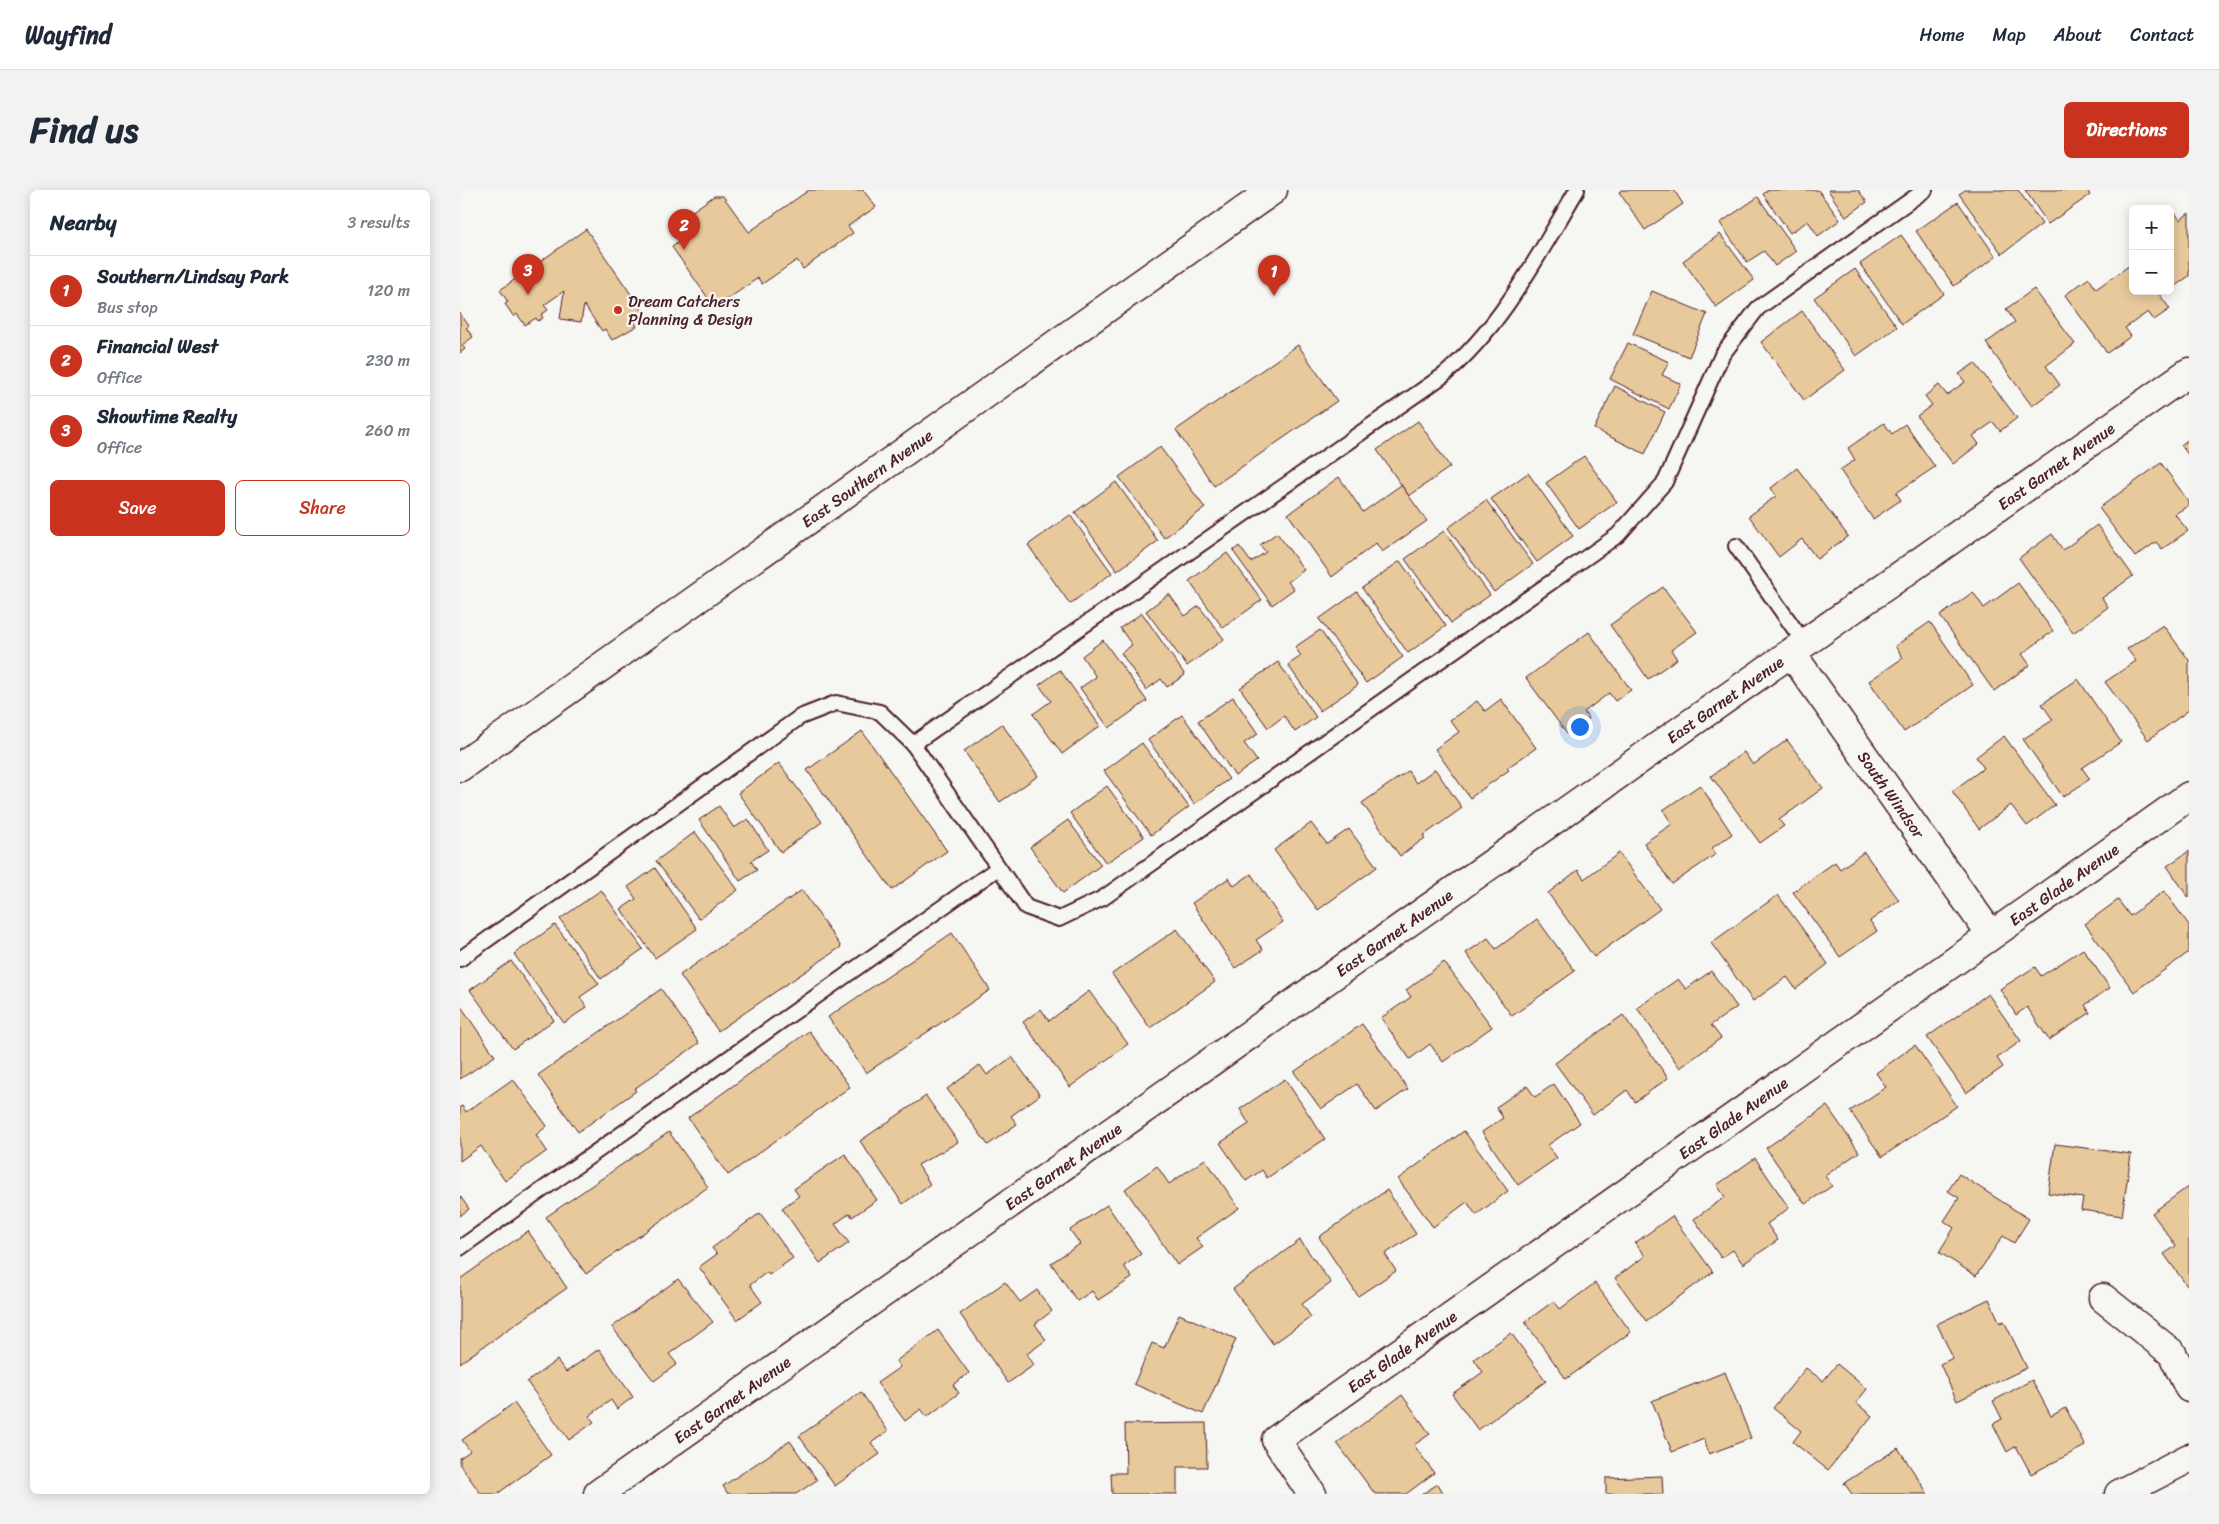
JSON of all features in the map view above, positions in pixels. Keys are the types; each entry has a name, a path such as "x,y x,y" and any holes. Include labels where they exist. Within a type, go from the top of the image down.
{"street":[{"name":"East Southern Avenue","path":"460,767 1273,190"},
{"name":"East Garnet Avenue","path":"598,1494 2189,372"},
{"name":"South Windsor","path":"1798,649 1991,935"},
{"name":"East Glade Avenue","path":"1312,1494 1276,1440 2189,796"},
{"path":"2104,1298 2172,1353 2189,1388"},
{"path":"2119,1494 2189,1458"}],"lane":[{"path":"913,744 1444,375 1510,303 1577,190"},
{"path":"460,959 800,717 836,703 880,712 913,744 1026,907 1059,919 1103,898 1618,535 1665,482 1722,355 1758,308 1925,190"},
{"path":"1736,546 1798,649"},
{"path":"460,1248 998,868"}],"building":[{"path":"809,190 863,190 876,207 848,226 853,233 803,269 797,260 762,284 758,278 715,308 672,247 687,236 677,222 714,196 723,196 749,232"},
{"path":"1622,190 1674,190 1683,204 1645,230 1619,192"},
{"path":"1768,190 1818,190 1840,220 1818,236 1808,221 1790,233 1763,194"},
{"path":"1828,190 1858,190 1867,202 1846,217"},
{"path":"1965,190 2018,190 2042,224 2002,254 1959,194"},
{"path":"2025,190 2087,190 2090,195 2048,224"},
{"path":"1758,197 1796,251 1775,266 1764,251 1747,262 1720,223"},
{"path":"1958,202 1996,257 1954,286 1916,231"},
{"path":"2174,212 2180,220 2189,213 2189,276 2175,286"},
{"path":"586,229 646,316 635,323 637,326 612,340 605,329 602,331 584,305 581,322 560,319 564,291 544,305 548,310 541,315 543,318 538,321 536,318 525,325 517,314 514,317 505,304 508,302 500,290"},
{"path":"1720,234 1754,280 1716,307 1683,261"},
{"path":"1901,235 1944,294 1902,324 1860,264"},
{"path":"2129,266 2129,295 2160,295 2170,309 2154,320 2148,312 2125,328 2131,336 2107,353 2065,295 2089,278 2096,289"},
{"path":"1855,269 1897,327 1856,356 1814,298"},
{"path":"2034,289 2075,344 2046,366 2060,385 2032,406 1986,343 2015,322 2006,309"},
{"path":"1652,291 1707,314 1689,357 1633,334"},
{"path":"1802,311 1845,370 1804,400 1761,342"},
{"path":"460,313 469,326 466,328 473,337 462,345 465,349 460,353"},
{"path":"1628,343 1669,362 1662,375 1681,384 1669,409 1610,379"},
{"path":"1298,345 1337,401 1214,486 1176,430"},
{"path":"1975,363 2017,418 2000,431 1993,422 1973,436 1979,444 1953,464 1917,416 1932,405 1925,396 1939,385 1947,395 1965,382 1959,374"},
{"path":"1615,386 1665,412 1645,454 1594,429"},
{"path":"1418,421 1450,467 1409,496 1377,450"},
{"path":"1884,423 1892,434 1905,424 1935,467 1896,493 1901,500 1873,519 1840,470 1855,460 1848,448"},
{"path":"2189,439 2189,456 2181,445"},
{"path":"1160,447 1205,508 1164,538 1119,477"},
{"path":"1584,456 1617,502 1579,529 1546,483"},
{"path":"2161,463 2189,502 2189,505 2175,514 2188,531 2162,549 2156,542 2135,557 2099,508"},
{"path":"1797,468 1848,536 1817,559 1802,539 1779,557 1749,516 1776,496 1771,488"},
{"path":"1528,473 1573,536 1537,562 1491,499"},
{"path":"1339,477 1363,512 1401,485 1427,521 1382,552 1376,543 1332,577 1288,514"},
{"path":"1116,482 1158,541 1117,571 1075,512"},
{"path":"1486,500 1533,564 1494,592 1448,528"},
{"path":"1070,515 1112,573 1070,604 1028,545"},
{"path":"2097,525 2133,576 2102,598 2108,607 2073,633 2019,558 2052,534 2063,550"},
{"path":"1444,531 1490,595 1451,623 1405,559"},
{"path":"1277,533 1304,570 1288,582 1294,589 1272,605 1233,551 1239,546 1251,562 1266,552 1260,545"},
{"path":"1227,553 1262,600 1223,628 1189,581"},
{"path":"1400,561 1446,626 1408,653 1362,588"},
{"path":"2018,583 2053,631 2022,654 2030,665 1994,691 1940,616 1973,592 1984,608"},
{"path":"1663,587 1697,632 1671,650 1677,659 1648,679 1610,625"},
{"path":"1357,592 1403,657 1366,683 1319,619"},
{"path":"1169,594 1185,616 1199,606 1224,639 1187,666 1146,611"},
{"path":"1142,613 1185,675 1167,687 1161,679 1146,690 1121,653 1132,645 1120,628"},
{"path":"1930,622 1973,685 1904,732 1869,681 1903,658 1895,646"},
{"path":"2163,625 2189,660 2189,710 2148,740 2105,682 2136,661 2127,649"},
{"path":"1320,630 1358,685 1320,711 1288,665 1301,656 1295,647"},
{"path":"1589,632 1631,690 1615,701 1609,693 1584,712 1589,719 1567,734 1526,678"},
{"path":"1103,640 1147,701 1109,728 1080,688 1096,677 1082,656"},
{"path":"1278,662 1316,717 1295,732 1284,716 1268,728 1240,688"},
{"path":"1060,670 1100,726 1062,754 1033,714 1051,701 1039,685"},
{"path":"2078,679 2121,742 2082,768 2090,779 2063,797 2023,739 2053,720 2042,704"},
{"path":"1233,697 1258,734 1244,743 1257,761 1235,776 1198,721"},
{"path":"1501,699 1536,748 1507,768 1509,770 1470,798 1435,749 1459,732 1450,720 1477,701 1485,711"},
{"path":"1182,715 1229,779 1194,804 1148,740"},
{"path":"1002,724 1038,776 1000,802 964,751"},
{"path":"862,731 947,851 892,890 807,770"},
{"path":"2004,736 2055,805 2027,826 2011,805 1979,829 1952,791 1984,768 1976,757"},
{"path":"1787,740 1823,788 1779,820 1784,826 1760,843 1711,776 1744,752 1753,765"},
{"path":"1142,743 1189,807 1151,835 1104,771"},
{"path":"779,763 822,822 781,852 738,793"},
{"path":"1435,769 1462,808 1423,836 1425,838 1400,856 1362,803 1408,771 1416,783"},
{"path":"1700,785 1732,834 1712,848 1716,854 1672,884 1644,843 1672,824 1663,810"},
{"path":"1107,786 1144,837 1106,863 1070,813"},
{"path":"719,806 734,828 748,819 768,850 751,861 757,870 740,881 699,820"},
{"path":"1068,820 1101,865 1063,893 1030,847"},
{"path":"1311,823 1327,844 1349,829 1377,867 1318,910 1274,850"},
{"path":"695,832 738,890 699,919 656,861"},
{"path":"2189,851 2189,898 2167,866"},
{"path":"1864,852 1899,900 1870,921 1877,931 1840,957 1793,892 1835,862 1840,869"},
{"path":"1619,853 1660,909 1594,957 1548,893 1578,870 1584,879"},
{"path":"655,868 697,929 655,958 621,909 636,899 628,887"},
{"path":"1251,874 1283,922 1256,940 1263,950 1235,968 1192,903 1229,878 1234,886"},
{"path":"601,890 643,949 601,979 560,919"},
{"path":"802,890 841,947 718,1031 680,975"},
{"path":"2164,891 2189,925 2189,952 2134,992 2085,924 2118,900 2130,916"},
{"path":"1778,895 1828,964 1796,989 1787,977 1753,1001 1711,943"},
{"path":"1537,919 1575,971 1512,1016 1466,953 1488,938 1496,949"},
{"path":"555,925 599,984 580,997 587,1007 564,1023 514,954"},
{"path":"1177,929 1215,982 1150,1028 1112,974"},
{"path":"952,933 990,990 866,1073 828,1017"},
{"path":"2083,949 2110,988 2085,1005 2090,1013 2049,1040 2027,1007 2016,1015 2000,989 2035,967 2041,976"},
{"path":"511,961 554,1020 513,1049 470,990"},
{"path":"1444,962 1492,1027 1443,1062 1430,1044 1410,1059 1381,1018 1411,997 1406,990"},
{"path":"1711,971 1737,1007 1711,1025 1721,1038 1680,1068 1637,1008 1678,979 1686,989"},
{"path":"661,989 699,1043 578,1132 538,1075"},
{"path":"1089,991 1128,1044 1070,1087 1023,1022 1041,1009 1049,1021"},
{"path":"1988,994 2021,1041 1997,1058 2003,1067 1966,1093 1927,1037"},
{"path":"460,1005 495,1056 460,1079"},
{"path":"1623,1015 1668,1078 1635,1102 1627,1090 1593,1115 1555,1063"},
{"path":"1362,1024 1408,1089 1376,1111 1357,1084 1321,1109 1294,1072"},
{"path":"809,1031 850,1087 728,1175 688,1118"},
{"path":"1915,1045 1957,1106 1882,1157 1850,1111 1886,1087 1876,1073"},
{"path":"1012,1057 1040,1095 1011,1116 1017,1124 988,1145 947,1089 980,1065 987,1075"},
{"path":"513,1079 547,1126 536,1135 547,1151 505,1181 481,1146 460,1161 460,1107 462,1106 466,1112"},
{"path":"1285,1079 1325,1139 1267,1178 1262,1170 1246,1181 1220,1143 1249,1124 1240,1109"},
{"path":"1554,1084 1580,1123 1548,1145 1557,1158 1518,1185 1482,1132 1503,1118 1496,1107 1527,1086 1535,1097"},
{"path":"926,1096 958,1142 918,1165 930,1184 903,1204 860,1141"},
{"path":"1827,1106 1859,1152 1825,1176 1832,1186 1805,1204 1766,1148"},
{"path":"1464,1131 1508,1191 1476,1215 1467,1202 1433,1227 1398,1179"},
{"path":"669,1132 708,1187 586,1274 546,1217"},
{"path":"2055,1144 2131,1154 2122,1216 2081,1210 2083,1198 2048,1193"},
{"path":"845,1154 877,1200 852,1217 850,1213 835,1224 849,1243 820,1263 782,1208 799,1196 794,1189"},
{"path":"1755,1158 1789,1208 1767,1224 1778,1240 1743,1264 1733,1250 1721,1258 1694,1219 1725,1197 1717,1185"},
{"path":"1205,1159 1239,1208 1196,1238 1203,1247 1177,1265 1125,1189 1157,1166 1169,1184"},
{"path":"1959,1174 2029,1219 2014,1243 2003,1236 1976,1276 1939,1252 1954,1228 1944,1221 1959,1198 1948,1191"},
{"path":"2189,1186 2189,1285 2187,1286 2164,1254 2176,1246 2152,1213"},
{"path":"1387,1190 1416,1234 1385,1254 1396,1271 1358,1296 1319,1237"},
{"path":"460,1196 469,1209 460,1216"},
{"path":"1107,1205 1141,1254 1124,1266 1132,1278 1098,1300 1092,1291 1077,1301 1051,1263 1080,1244 1070,1230"},
{"path":"760,1213 793,1258 769,1275 767,1272 750,1285 762,1302 737,1320 699,1267 717,1254 712,1248"},
{"path":"1672,1216 1713,1272 1646,1321 1615,1278 1645,1256 1635,1243"},
{"path":"528,1231 567,1288 460,1363 460,1279"},
{"path":"1300,1240 1331,1283 1302,1304 1311,1317 1273,1344 1233,1289"},
{"path":"678,1279 713,1322 669,1354 677,1364 654,1381 612,1327"},
{"path":"1005,1282 1020,1302 1037,1290 1052,1311 1035,1324 1046,1340 1027,1354 1034,1365 1008,1383 960,1314"},
{"path":"1595,1283 1631,1332 1566,1379 1525,1322 1554,1301 1560,1309"},
{"path":"1989,1299 2000,1323 2004,1321 2027,1368 1957,1401 1940,1364 1953,1358 1937,1324"},
{"path":"1179,1314 1236,1339 1203,1414 1134,1384 1152,1343 1164,1348"},
{"path":"938,1330 969,1373 953,1385 959,1393 927,1417 921,1409 905,1421 877,1383 900,1367 896,1361"},
{"path":"1511,1333 1546,1381 1478,1430 1452,1394 1483,1372 1474,1359"},
{"path":"599,1349 633,1397 617,1409 611,1400 589,1416 594,1422 569,1440 527,1382 557,1360 566,1372"},
{"path":"1837,1364 1867,1389 1856,1403 1872,1416 1828,1470 1793,1442 1801,1431 1773,1408 1806,1368 1823,1381"},
{"path":"1725,1372 1751,1438 1709,1454 1704,1439 1672,1452 1652,1401"},
{"path":"2032,1380 2051,1416 2066,1408 2085,1446 2031,1474 2016,1446 2007,1452 1993,1424 2002,1419 1993,1401"},
{"path":"861,1392 888,1431 871,1443 880,1454 835,1486 799,1436"},
{"path":"1402,1395 1430,1434 1414,1445 1434,1473 1406,1494 1375,1494 1337,1443"},
{"path":"514,1403 551,1455 497,1494 481,1494 460,1465 460,1458 470,1451 462,1440"},
{"path":"1206,1423 1207,1467 1177,1467 1177,1494 1112,1494 1111,1473 1126,1473 1125,1424"},
{"path":"790,1441 817,1480 796,1494 728,1494 723,1486"},
{"path":"1898,1448 1928,1494 1852,1494 1844,1483"},
{"path":"1662,1476 1663,1494 1606,1494 1606,1478"},
{"path":"1438,1484 1444,1494 1422,1494"}],"place":[{"name":"Financial West","path":"684,250"},
{"name":"Showtime Realty","path":"528,295"},
{"name":"Southern/Lindsay Park","path":"1274,296"},
{"name":"Dream Catchers Planning & Design","path":"618,310"}]}
